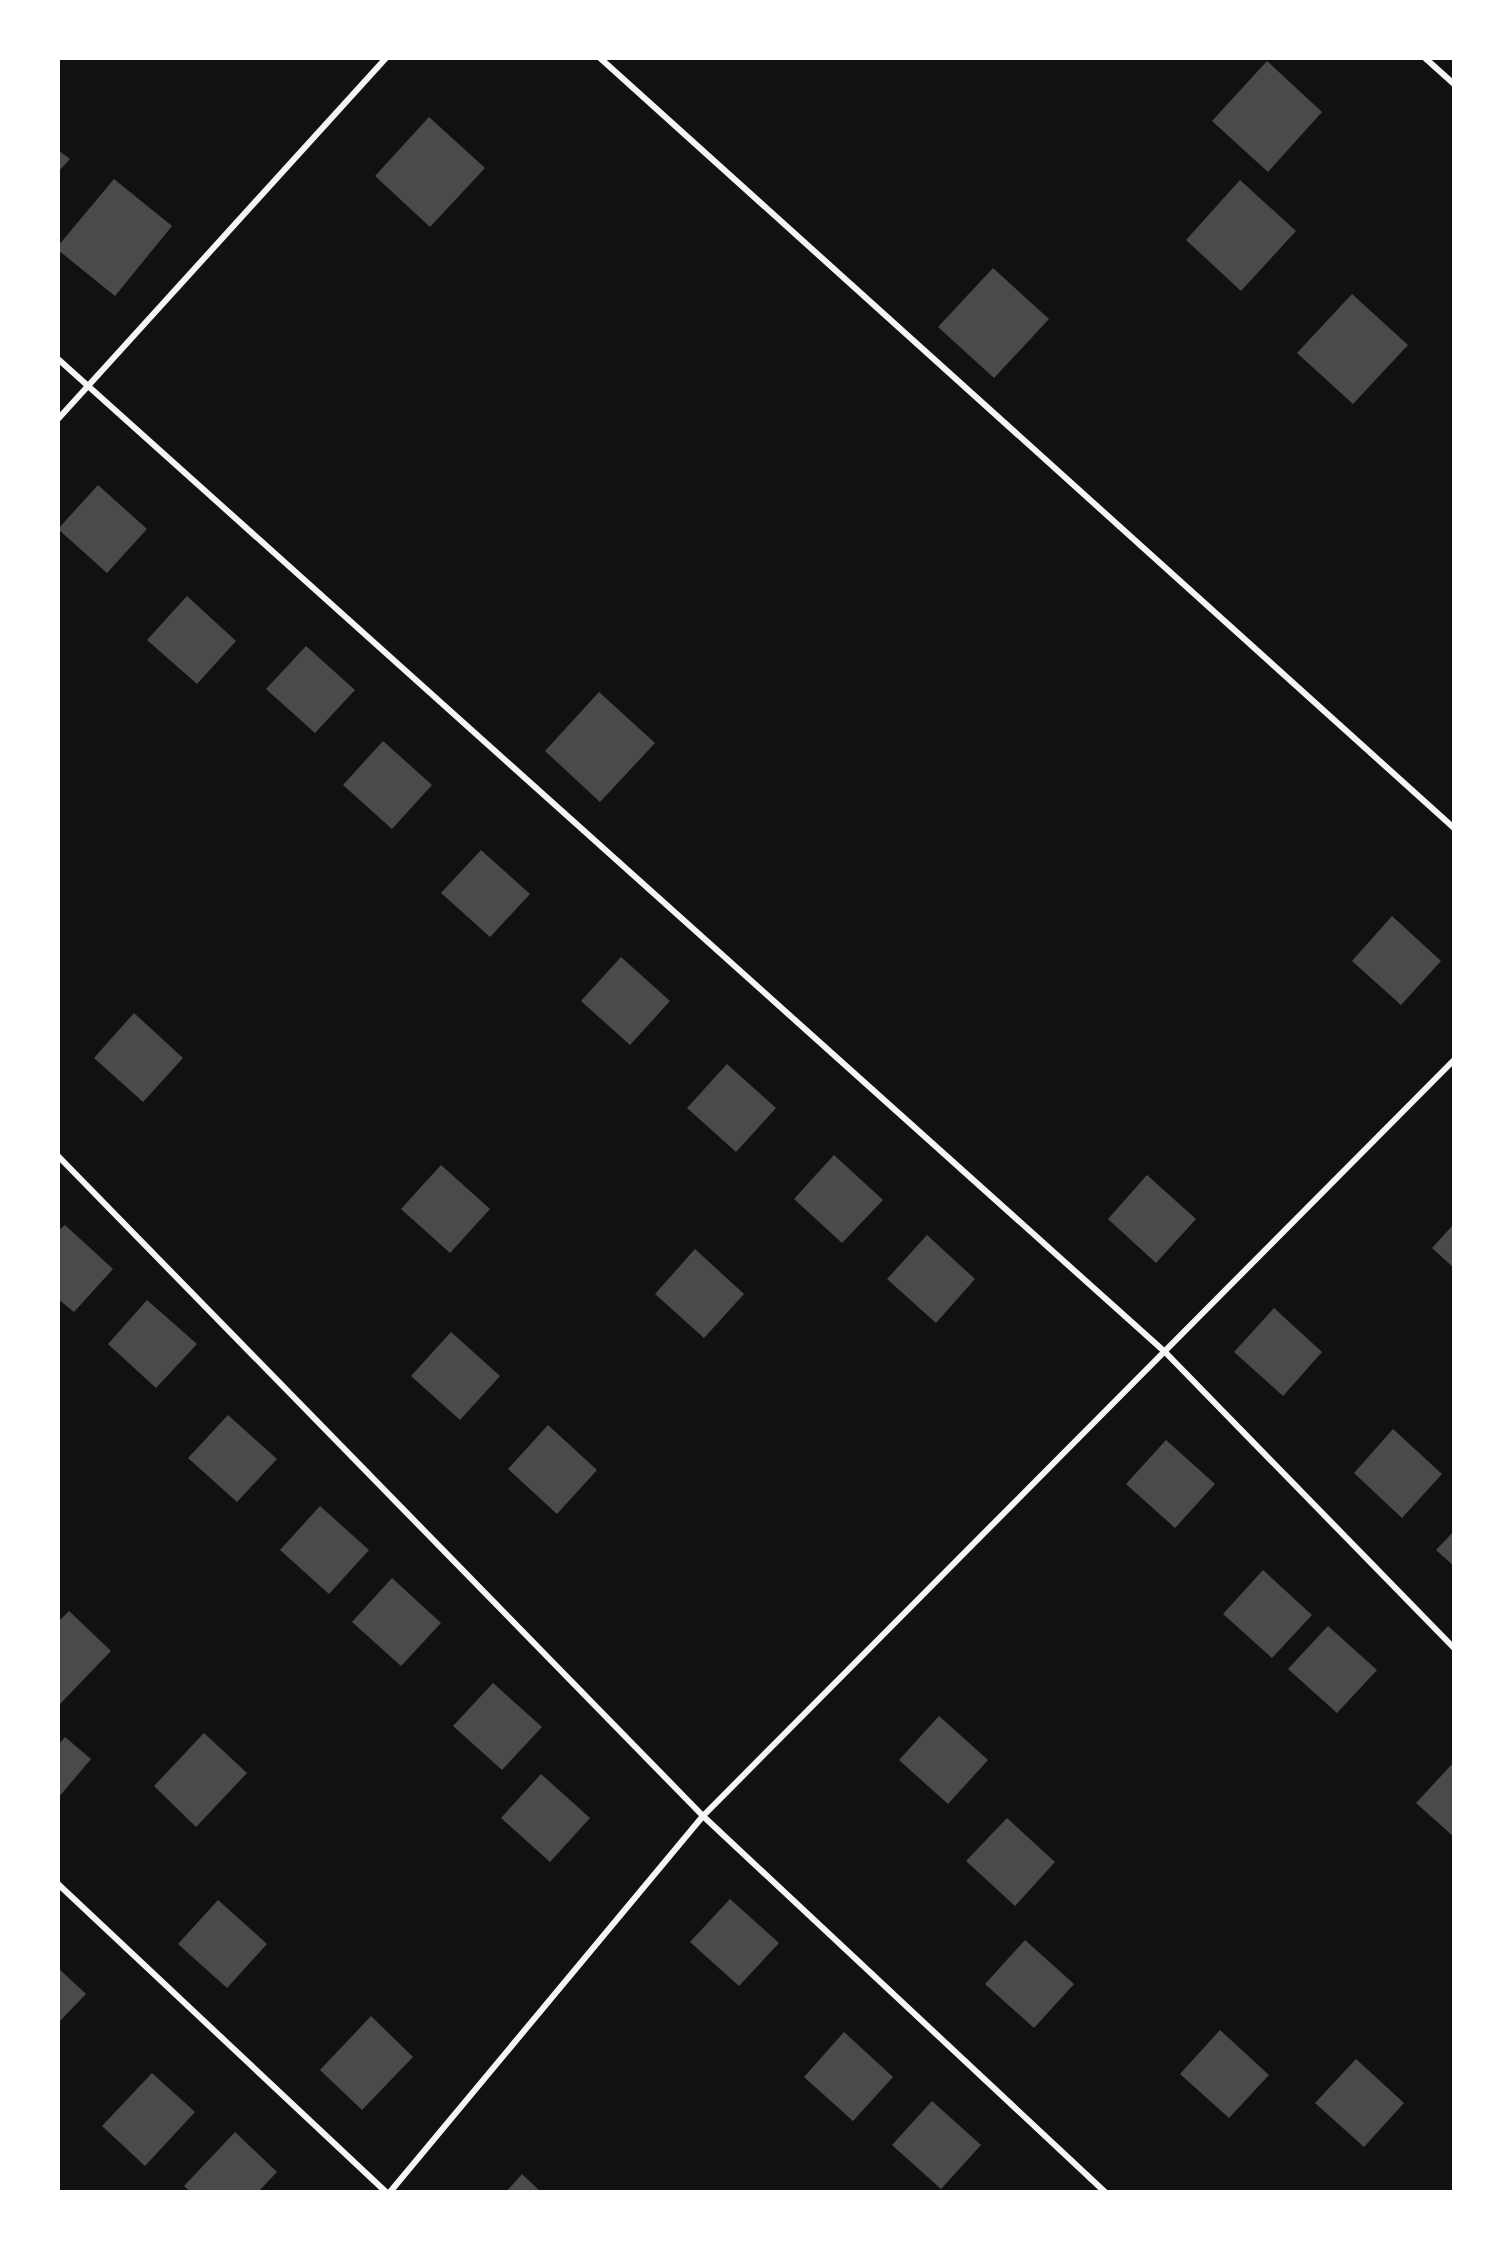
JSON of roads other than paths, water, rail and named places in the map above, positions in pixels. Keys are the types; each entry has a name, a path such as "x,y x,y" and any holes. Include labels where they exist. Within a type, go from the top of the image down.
{"street":[{"path":"58,418 386,58"},
{"path":"600,58 1454,828"},
{"path":"1425,58 1454,84"},
{"path":"58,359 1165,1352 1454,1648"},
{"path":"58,1884 388,2192 703,1816 1454,1060"},
{"path":"58,1156 703,1816 1105,2192"}]}
